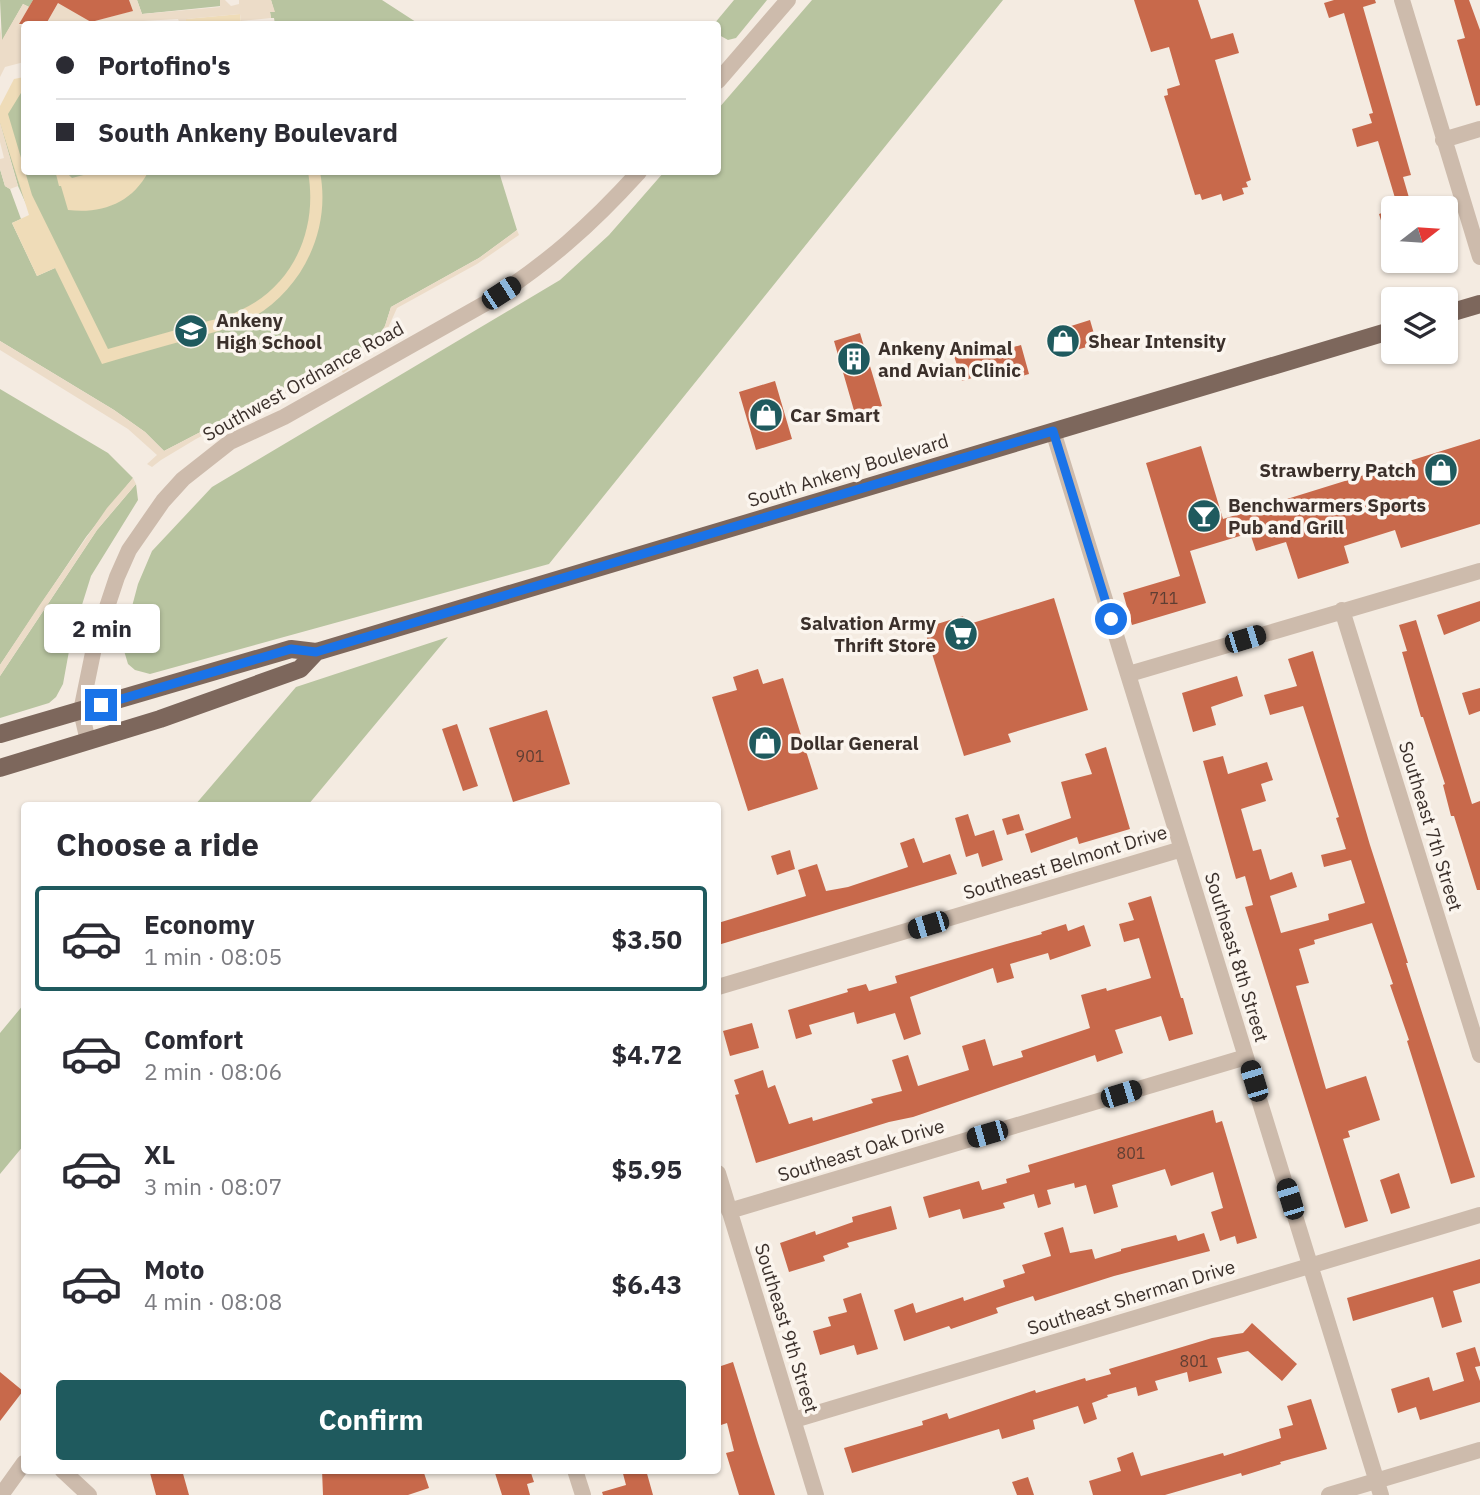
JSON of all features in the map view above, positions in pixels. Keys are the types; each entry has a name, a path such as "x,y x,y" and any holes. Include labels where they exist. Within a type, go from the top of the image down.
{"main road":[{"path":"1458,310 1480,304"},
{"name":"South Ankeny Boulevard","path":"0,734 291,649 316,652 1381,334"},
{"name":"South Ankeny Boulevard","path":"0,768 160,719 300,669 316,652"}],"street":[{"path":"721,78 788,0"},
{"path":"1402,0 1480,257"},
{"path":"1443,140 1480,129"},
{"name":"Southwest Ordnance Road","path":"88,741 80,711 95,643 117,577 145,524 183,479 230,442 284,417 486,303 516,283 578,235 636,175"},
{"name":"Southeast 8th Street","path":"1053,431 1379,1488"},
{"path":"1129,674 1480,571"},
{"name":"Southeast 7th Street","path":"1342,610 1480,1055"},
{"name":"Southeast Belmont Drive","path":"721,986 1182,849"},
{"name":"Southeast Oak Drive","path":"729,1211 1246,1057"},
{"name":"Southeast 9th Street","path":"721,1183 816,1495"},
{"name":"Southeast Sherman Drive","path":"794,1420 1480,1215"},
{"path":"1329,1495 1379,1488 1480,1450"},
{"path":"1,1495 21,1467"},
{"path":"66,1474 89,1495"},
{"path":"576,1474 583,1495"}],"green space":[{"path":"0,0 33,0 29,7 23,4 2,41"},
{"path":"137,0 220,0 221,6 142,14"},
{"path":"271,0 382,0 414,21 274,21 270,12 274,11"},
{"path":"734,0 767,0 736,38 728,40 721,36 721,21 716,21"},
{"path":"812,0 1003,0 549,564 150,674 135,670 128,664 122,644 138,584 152,551 212,487 560,280 609,235 661,175 721,175 721,106"},
{"name":"Ankeny High School","path":"21,83 21,175 500,175 517,230 479,258 391,307 385,326 376,341 164,451 145,432 114,410 0,341 0,169 21,219 12,223 37,276 55,268 18,186 0,123"},
{"path":"0,389 108,453 133,478 86,537 0,665"},
{"path":"136,484 138,500 91,576 71,640 63,684 56,697 49,703 0,718 0,676 97,530"},
{"path":"448,637 310,802 198,802 296,687"},
{"path":"21,1008 21,1149 0,1174 0,1033"}],"sand":[{"path":"240,14 241,21 186,21"},
{"path":"21,78 21,93 8,114 21,158 21,175 26,175 32,195 108,349 229,315 260,299 276,286 289,270 305,233 309,213 308,175 320,175 321,218 316,240 295,280 262,312 242,323 102,364 55,268 37,276 12,223 29,215 0,123 0,106 14,79"},
{"path":"56,175 69,175 72,178 84,175 146,175 134,192 125,199 93,210 68,210"}],"shaded area":[{"path":"60,0 92,21 48,21"},
{"path":"129,0 137,0 142,14 220,7 220,0 225,0 231,6 239,4 239,0 271,0 275,12 270,12 271,18 241,21 240,14 186,21 94,21 97,16 102,19 132,11"},
{"path":"23,4 29,7 19,24 21,63 5,67 0,77 0,27 2,40"},
{"path":"0,123 18,186 10,189 5,186 0,169 0,159 4,158 0,142"},
{"path":"517,230 519,235 477,264 397,308 383,339 345,363 349,369 343,373 340,368 331,369 196,439 152,467 147,464 157,455 128,429 0,350 0,341 114,410 145,432 164,451 375,341 385,326 391,307 479,258"},
{"path":"133,478 136,484 97,530 0,676 0,665 39,606 107,508"}],"building":[{"path":"33,0 129,0 133,11 89,21 58,3 48,21 21,21 19,24"},
{"path":"1134,0 1198,0 1211,39 1233,33 1239,53 1215,60 1251,180 1246,182 1248,187 1242,188 1244,194 1223,201 1221,194 1202,200 1200,194 1195,195 1164,96 1168,95 1167,89 1180,85 1169,47 1151,52"},
{"path":"1334,0 1375,0 1376,3 1363,7 1411,175 1403,177 1409,196 1394,196 1378,141 1357,147 1352,129 1372,123 1369,114 1373,113 1344,13 1329,18 1324,3"},
{"path":"1454,0 1469,0 1480,30 1480,105 1476,106 1457,40 1465,38"},
{"path":"1090,320 1097,344 1059,355 1052,332"},
{"name":"Ankeny Animal and Avian Clinic","path":"860,333 882,406 855,414 834,341"},
{"path":"1021,345 1029,374 1008,380 1005,368 962,381 954,356 983,347 985,355"},
{"name":"Car Smart","path":"775,381 792,439 756,450 739,392"},
{"path":"1480,439 1480,524 1401,548 1395,530 1344,546 1349,563 1298,579 1286,542 1256,551 1250,533 1190,551 1206,603 1132,625 1123,593 1180,576 1146,463 1201,446 1223,519"},
{"path":"1054,598 1088,710 1008,734 1011,742 964,756 924,628 963,616 966,625"},
{"path":"1480,601 1480,621 1444,635 1437,615"},
{"path":"1416,620 1472,804 1480,801 1480,890 1477,890 1454,816 1451,816 1443,785 1445,784 1402,652 1407,651 1399,625"},
{"path":"1313,651 1406,963 1475,1177 1451,1184 1390,985 1393,984 1372,923 1314,940 1315,944 1299,949 1309,983 1296,986 1326,1089 1366,1076 1380,1120 1348,1131 1350,1137 1343,1139 1368,1221 1345,1228 1245,907 1253,905 1245,876 1236,879 1203,761 1223,756 1228,774 1267,762 1273,780 1261,784 1266,801 1241,809 1253,851 1261,849 1270,880 1292,872 1297,887 1270,896 1281,933 1329,920 1328,914 1365,903 1351,860 1324,867 1321,855 1346,849 1336,818 1339,817 1303,706 1270,715 1264,695 1297,686 1288,659"},
{"name":"Dollar General","path":"758,669 763,684 783,678 818,789 748,811 712,697 737,690 733,677"},
{"path":"1237,676 1243,696 1211,707 1216,725 1193,732 1182,693"},
{"path":"1480,688 1480,711 1469,715 1462,693"},
{"path":"547,710 570,784 513,802 489,728"},
{"path":"457,724 478,786 463,791 442,729"},
{"path":"1106,747 1130,829 1079,844 1077,837 1031,853 1025,834 1071,818 1061,782 1092,774 1085,754"},
{"path":"968,814 975,836 994,830 1003,860 982,867 978,853 966,857 955,818"},
{"path":"1019,814 1024,830 1007,835 1002,819"},
{"path":"914,838 923,863 950,854 957,874 721,944 721,922 806,896 798,870 817,864 826,891 848,887 908,867 900,843"},
{"path":"790,850 795,869 777,875 771,856"},
{"path":"1151,896 1193,1034 1169,1041 1161,1016 1115,1030 1123,1053 1097,1062 1095,1055 913,1117 756,1163 735,1095 739,1094 734,1080 763,1070 768,1088 775,1085 789,1124 812,1117 813,1121 873,1103 871,1099 902,1091 892,1060 908,1055 918,1086 969,1070 962,1046 985,1039 993,1066 1023,1057 1021,1051 1090,1028 1081,995 1106,988 1107,991 1151,978 1139,938 1124,942 1119,924 1134,920 1128,903"},
{"path":"1066,924 1068,931 1084,925 1091,946 1050,960 1048,953 1010,964 1014,978 997,983 993,968 910,997 921,1034 904,1040 895,1013 857,1024 854,1012 809,1025 812,1034 796,1039 788,1010 866,984 869,991 897,983 895,976 1042,934 1041,932"},
{"path":"752,1023 759,1048 730,1056 723,1031"},
{"path":"1213,1110 1216,1123 1222,1121 1257,1238 1237,1244 1235,1236 1220,1241 1211,1212 1223,1208 1213,1172 1171,1186 1165,1169 1112,1185 1118,1207 1094,1214 1086,1185 1075,1188 1074,1183 1047,1190 1051,1204 1038,1208 1034,1194 1003,1203 1005,1208 963,1219 960,1209 929,1218 923,1197 979,1181 982,1190 1007,1183 1006,1179 1030,1172 1028,1165"},
{"path":"1399,1173 1410,1208 1391,1214 1380,1180"},
{"path":"891,1206 897,1229 847,1243 849,1247 823,1256 825,1261 789,1272 780,1243 815,1231 816,1235 853,1222 852,1217"},
{"path":"1063,1227 1070,1253 1092,1249 1095,1259 1121,1249 1176,1235 1178,1241 1204,1233 1210,1251 1114,1276 1035,1301 1033,1296 996,1308 998,1313 904,1341 894,1310 913,1303 916,1313 963,1297 964,1301 1005,1287 1003,1280 1025,1273 1022,1265 1051,1256 1044,1233"},
{"path":"1480,1259 1480,1283 1453,1291 1462,1322 1442,1328 1433,1297 1353,1321 1347,1298"},
{"path":"861,1293 878,1349 857,1355 854,1345 820,1355 813,1331 831,1326 828,1317 847,1312 843,1299"},
{"path":"1252,1323 1297,1364 1282,1381 1248,1351 1217,1358 1222,1373 1189,1382 1187,1372 1155,1381 1158,1390 1138,1396 1136,1387 1107,1395 1108,1397 1092,1403 1097,1419 1084,1424 1078,1406 1033,1420 1035,1429 1002,1439 999,1429 852,1473 844,1448 923,1425 922,1421 947,1413 949,1419 1035,1390 1036,1393 1085,1378 1086,1381 1111,1374 1109,1369 1212,1338 1243,1333"},
{"path":"1475,1347 1480,1363 1480,1366 1475,1367 1480,1381 1480,1402 1420,1420 1416,1407 1398,1413 1391,1389 1429,1377 1433,1391 1464,1381 1456,1353"},
{"path":"733,1362 775,1495 739,1495 726,1453 734,1451 727,1423 721,1425 721,1366"},
{"path":"0,1372 21,1389 21,1394 0,1421"},
{"path":"1311,1399 1327,1449 1242,1476 1241,1473 1165,1495 1093,1495 1089,1481 1121,1471 1117,1458 1133,1452 1141,1476 1223,1453 1224,1456 1281,1438 1279,1429 1293,1425 1287,1406"},
{"path":"150,1474 183,1474 189,1495 156,1495"},
{"path":"322,1474 424,1474 429,1488 408,1495 323,1495"},
{"path":"495,1474 531,1474 534,1482 527,1484 530,1495 502,1495"},
{"path":"623,1474 647,1474 653,1495 603,1495 602,1492 626,1485"},
{"path":"1028,1477 1034,1495 1017,1495 1012,1482"}],"place":[{"name":"Ankeny High School","path":"191,331"},
{"name":"Shear Intensity","path":"1063,341"},
{"name":"Ankeny Animal and Avian Clinic","path":"854,359"},
{"name":"Car Smart","path":"766,415"},
{"name":"Strawberry Patch","path":"1441,470"},
{"name":"Benchwarmers Sports Pub and Grill","path":"1204,516"},
{"name":"Salvation Army Thrift Store","path":"961,634"},
{"name":"Dollar General","path":"765,743"}],"route":[{"path":"101,705 291,649 316,652 1053,431 1111,619"}]}
